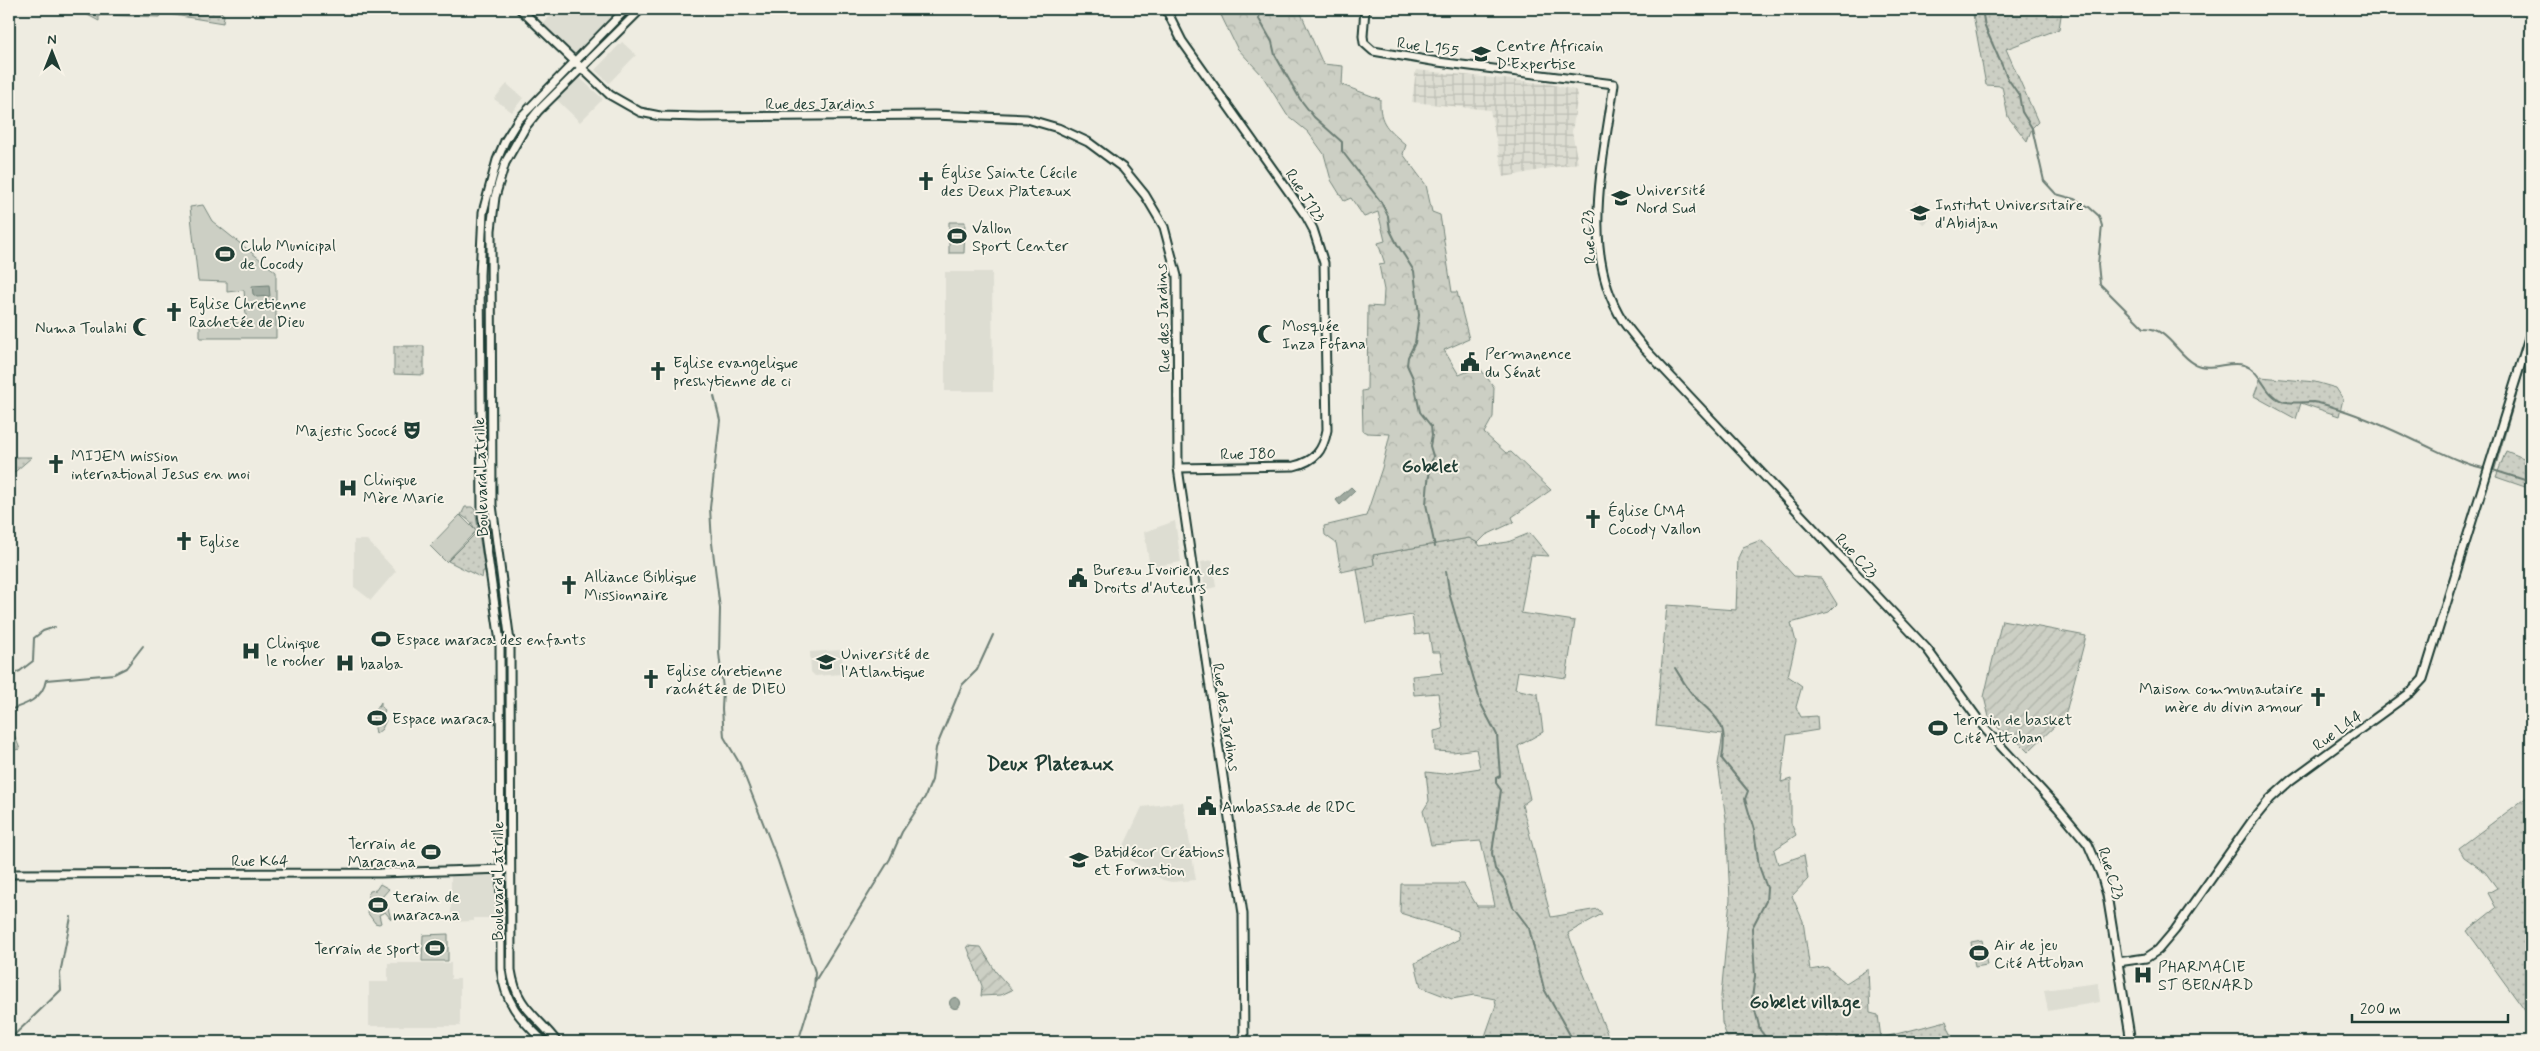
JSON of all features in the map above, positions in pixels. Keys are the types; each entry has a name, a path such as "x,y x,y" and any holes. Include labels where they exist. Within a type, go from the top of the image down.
{"main road":[{"name":"Rue des Jardins","path":"520,9 573,62 619,102 634,110 650,114 700,117 934,115 1011,117 1050,125 1088,142 1111,158 1134,180 1155,210 1170,242 1177,276 1178,468 1243,914 1244,1042"},
{"name":"Boulevard Latrille","path":"544,1042 517,1014 505,992 501,969 500,642 482,514 481,229 490,178 505,140 531,105 626,9"},
{"name":"Boulevard Latrille","path":"557,1042 524,1008 512,981 510,642 492,505 492,212 505,163 522,132 538,111 640,9"},
{"name":"Rue J123","path":"1166,9 1182,41 1306,216 1320,248 1326,276 1327,430 1324,445 1317,456"},
{"name":"Rue L155","path":"1365,9 1364,44 1373,51 1438,62 1614,84"},
{"name":"Rue C23","path":"1614,84 1606,145 1598,235 1605,278 1623,321 1644,348 1927,649 1986,730 2058,808 2088,844 2105,886 2131,1042"},
{"name":"Rue L44","path":"2118,962 2146,958 2158,950 2175,930 2252,821 2270,799 2291,780 2411,692 2423,679 2531,331"},
{"name":"Rue J80","path":"1178,468 1294,466 1307,463 1317,456"},
{"name":"Rue K64","path":"9,874 380,873 511,869"}],"shaded area":[{"path":"558,9 601,9 611,18 575,55 542,24"},
{"path":"622,42 636,55 609,83 595,70"},
{"path":"1416,70 1550,84 1575,90 1578,94 1572,132 1578,163 1504,177 1490,110 1412,102"},
{"path":"580,78 603,99 580,122 556,99 575,79"},
{"path":"507,84 523,98 512,112 494,99"},
{"name":"Institut Universitaire d'Abidjan","path":"1916,201 1932,217 1924,225 1908,209"},
{"path":"945,272 992,272 993,391 945,391"},
{"path":"269,285 270,296 257,297 253,294 252,286"},
{"path":"1351,487 1355,491 1340,505 1336,500"},
{"path":"1175,521 1181,562 1150,567 1144,532"},
{"path":"354,540 367,540 396,571 371,600 354,587"},
{"path":"1213,560 1216,587 1208,589 1204,585 1201,562"},
{"name":"Université de l'Atlantique","path":"842,650 843,674 815,676 811,672 810,652"},
{"path":"1183,802 1196,880 1172,882 1163,880 1120,854 1142,807"},
{"path":"492,873 497,879 497,918 474,918 474,921 451,922 451,874"},
{"path":"388,963 451,963 451,979 460,979 460,1026 369,1026 369,982 388,982"},
{"path":"2098,983 2100,1002 2048,1011 2044,990"},
{"path":"955,997 961,1003 955,1009 949,1003"}],"green space":[{"path":"76,9 218,9 224,15 223,23 162,13 160,17 99,15 99,21"},
{"path":"1218,9 1299,9 1323,64 1343,66 1342,85 1380,99 1383,120 1390,130 1406,145 1403,154 1426,185 1432,212 1440,215 1452,292 1457,292 1469,339 1444,350 1459,375 1479,367 1494,387 1493,417 1484,433 1506,453 1511,452 1551,490 1512,517 1514,522 1486,535 1478,543 1469,538 1373,555 1374,565 1341,572 1336,543 1325,535 1324,526 1366,516 1382,468 1390,434 1367,433 1363,431 1362,391 1367,390 1368,306 1383,307 1384,290 1379,265 1385,264 1378,243 1385,241 1378,212 1364,217 1351,198 1344,201 1331,180 1324,154 1308,132 1287,115 1262,75 1237,48"},
{"path":"1972,9 2062,9 2059,29 2006,49 2038,122 2032,128 2027,141 2008,117 2002,86 1986,85"},
{"name":"Club Municipal de Cocody","path":"203,205 212,221 276,272 276,338 200,338 200,323 241,323 246,315 244,290 227,292 227,282 198,281 190,207"},
{"name":"Vallon Sport Center","path":"949,222 965,222 964,253 949,253"},
{"path":"394,346 424,346 424,375 394,374"},
{"path":"2261,377 2315,382 2336,388 2343,399 2339,416 2301,403 2296,419 2254,396"},
{"path":"2506,451 2531,461 2531,489 2496,477"},
{"path":"9,457 32,457 9,477"},
{"path":"465,507 472,507 475,510 485,571 483,571 482,578 448,561 477,532 470,521 461,515"},
{"path":"460,515 476,531 446,562 430,546"},
{"path":"1530,533 1549,556 1531,555 1521,613 1575,621 1566,678 1518,671 1515,689 1538,694 1543,732 1518,746 1530,799 1522,805 1551,917 1598,909 1602,914 1568,933 1608,1036 1616,1042 1483,1042 1496,1005 1495,999 1474,995 1452,999 1421,987 1415,963 1459,939 1458,931 1400,913 1401,884 1464,884 1477,906 1495,906 1481,841 1431,845 1423,811 1429,801 1426,772 1443,774 1480,768 1476,749 1453,752 1435,751 1434,731 1443,729 1438,693 1414,695 1412,676 1443,673 1440,652 1432,652 1429,633 1415,635 1412,615 1366,623 1357,569 1374,564 1373,555 1469,538 1480,546 1508,542"},
{"path":"1761,540 1794,576 1821,578 1837,604 1829,612 1791,623 1796,642 1788,676 1802,686 1796,707 1801,717 1817,716 1818,730 1787,735 1781,782 1791,779 1791,823 1796,835 1774,850 1778,864 1804,855 1808,879 1792,896 1803,921 1810,970 1827,967 1846,983 1868,969 1870,1013 1878,1015 1881,1038 1946,1021 1954,1042 1737,1042 1735,1036 1727,1037 1722,1023 1721,996 1730,899 1726,819 1718,764 1723,734 1656,726 1667,605 1736,610 1738,558 1743,547"},
{"path":"2002,620 2086,636 2065,716 2028,752 2008,732 2001,731 1989,717 1984,697"},
{"name":"Espace maraca","path":"381,702 381,707 385,710 381,719 386,720 382,729 376,734 373,716"},
{"path":"9,722 20,749 9,751"},
{"path":"2531,794 2531,1019 2467,931 2496,908 2488,893 2497,888 2485,872 2464,857 2459,848"},
{"name":"Terrain de Maracana","path":"438,847 439,855 423,856 423,848"},
{"name":"terain de maracana","path":"380,884 389,889 382,897 384,903 387,904 391,919 385,912 379,915 381,923 379,924 375,923 367,912 370,891 376,890"},
{"name":"Terrain de sport","path":"448,934 448,961 422,961 423,935"},
{"name":"Air de jeu Cité Attoban","path":"1982,940 1987,965 1975,967 1971,942"},
{"path":"967,946 981,947 996,972 1012,990 1001,995 981,996 982,986"}],"waterway":[{"path":"1260,9 1259,19 1272,42 1275,55 1300,99 1314,117 1342,142 1342,151 1381,202 1388,216 1390,230 1414,271 1419,315 1415,343 1408,357 1407,365 1413,378 1420,412 1431,426 1430,446 1433,456 1426,504 1435,547"},
{"path":"1982,9 1985,27 2008,79 2019,95 2022,112 2032,128 2044,181 2056,194 2074,199 2089,207 2099,216 2102,226 2098,264 2100,284 2144,328 2160,332 2188,360 2195,364 2207,367 2238,364 2250,368 2271,394 2282,401 2324,404 2380,424 2457,460 2483,468"},
{"path":"2519,384 2531,347"},
{"path":"2494,470 2516,395"},
{"path":"714,396 720,420 710,508 720,609 719,653 723,689 724,737 740,764 778,861 815,972 814,990 798,1042"},
{"path":"9,474 10,468"},
{"path":"2493,470 2531,482"},
{"path":"1446,571 1450,596 1481,704 1497,735 1500,776 1496,778 1496,783 1501,790 1492,853 1495,869 1504,880 1513,907 1529,928 1544,989 1574,1042"},
{"path":"9,675 20,671 33,661 34,638 43,631 55,627"},
{"path":"815,981 890,859 902,832 925,797 932,780 936,748 962,685 977,670 993,635"},
{"path":"9,710 37,697 44,687 46,680 114,674 126,668 143,646"},
{"path":"1675,668 1685,685 1720,724 1724,738 1722,759 1748,791 1745,799 1754,830 1759,866 1767,888 1766,901 1752,928 1755,976 1752,998 1760,1030 1769,1042"},
{"path":"9,1040 61,990 60,974 71,917"}],"place":[{"name":"Centre Africain D'Expertise","path":"1481,54"},
{"name":"Église Sainte Cécile des Deux Plateaux","path":"926,181"},
{"name":"Université Nord Sud","path":"1621,198"},
{"name":"Institut Universitaire d'Abidjan","path":"1920,213"},
{"name":"Vallon Sport Center","path":"957,236"},
{"name":"Club Municipal de Cocody","path":"225,254"},
{"name":"Eglise Chretienne Rachetée de Dieu","path":"174,312"},
{"name":"Numa Toulahi","path":"142,327"},
{"name":"Mosquée Inza Fofana","path":"1267,334"},
{"name":"Permanence du Sénat","path":"1470,362"},
{"name":"Eglise evangelique preshytienne de ci","path":"658,371"},
{"name":"Majestic Sococé","path":"412,430"},
{"name":"MIJEM mission international Jesus en moi","path":"56,464"},
{"name":"Clinique Mère Marie","path":"348,488"},
{"name":"Église CMA Cocody Vallon","path":"1593,519"},
{"name":"Eglise","path":"184,541"},
{"name":"Bureau Ivoirien des Droits d'Auteurs","path":"1078,578"},
{"name":"Alliance Biblique Missionnaire","path":"569,585"},
{"name":"Espace maraca des enfants","path":"381,639"},
{"name":"Clinique le rocher","path":"251,651"},
{"name":"Université de l'Atlantique","path":"826,662"},
{"name":"baaba","path":"345,663"},
{"name":"Eglise chretienne rachétée de DIEU","path":"651,679"},
{"name":"Maison communautaire mère du divin amour","path":"2318,697"},
{"name":"Espace maraca","path":"377,718"},
{"name":"Terrain de basket Cité Attoban","path":"1938,728"},
{"name":"Ambassade de RDC","path":"1207,806"},
{"name":"Terrain de Maracana","path":"431,852"},
{"name":"Batidécor Créations et Formation","path":"1079,860"},
{"name":"terain de maracana","path":"378,905"},
{"name":"Terrain de sport","path":"435,948"},
{"name":"Air de jeu Cité Attoban","path":"1979,953"},
{"name":"PHARMACIE ST BERNARD","path":"2143,975"}],"district":[{"name":"Gobelet","path":"1430,466"},
{"name":"Deux Plateaux","path":"1050,763"},
{"name":"Gobelet village","path":"1805,1002"}]}
